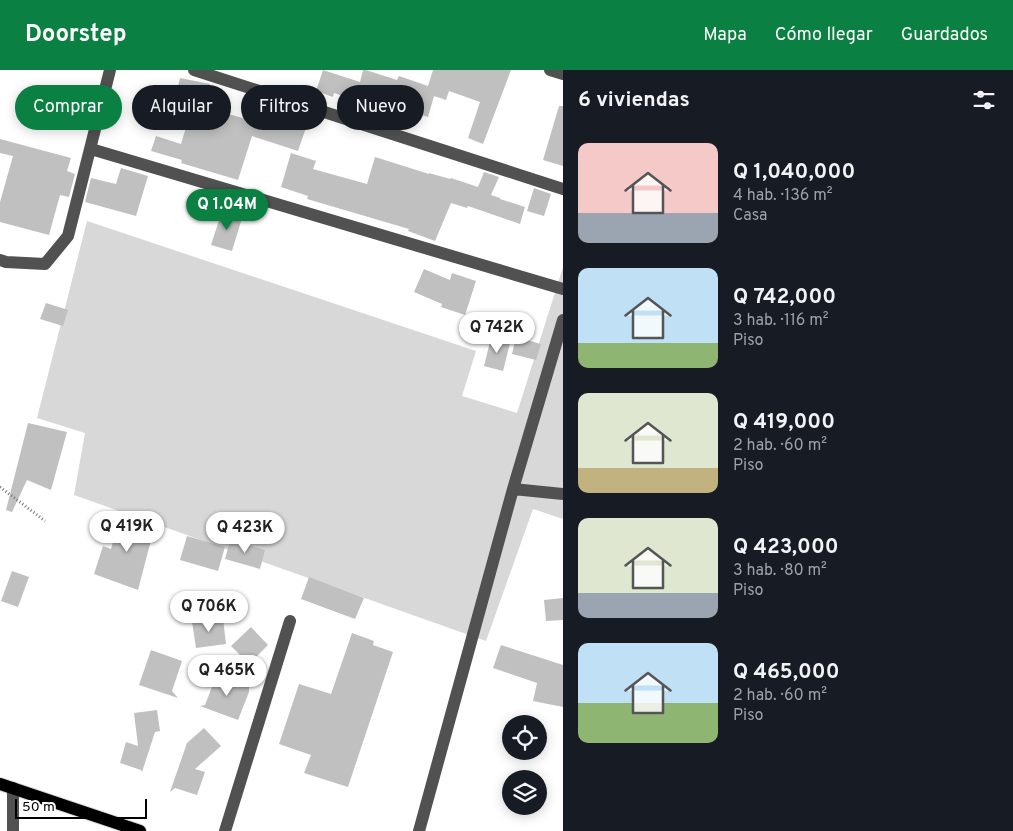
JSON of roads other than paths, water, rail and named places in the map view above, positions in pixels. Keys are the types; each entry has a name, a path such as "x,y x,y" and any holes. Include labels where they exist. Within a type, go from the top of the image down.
{"main road":[{"path":"0,784 140,831"}],"street":[{"path":"0,260 45,264 68,236 110,70"},
{"path":"194,70 563,188"},
{"path":"550,70 563,74"},
{"path":"91,149 563,289"},
{"path":"419,831 563,320"},
{"path":"514,489 563,494"},
{"path":"225,831 290,621"},
{"path":"13,788 13,831"}]}
